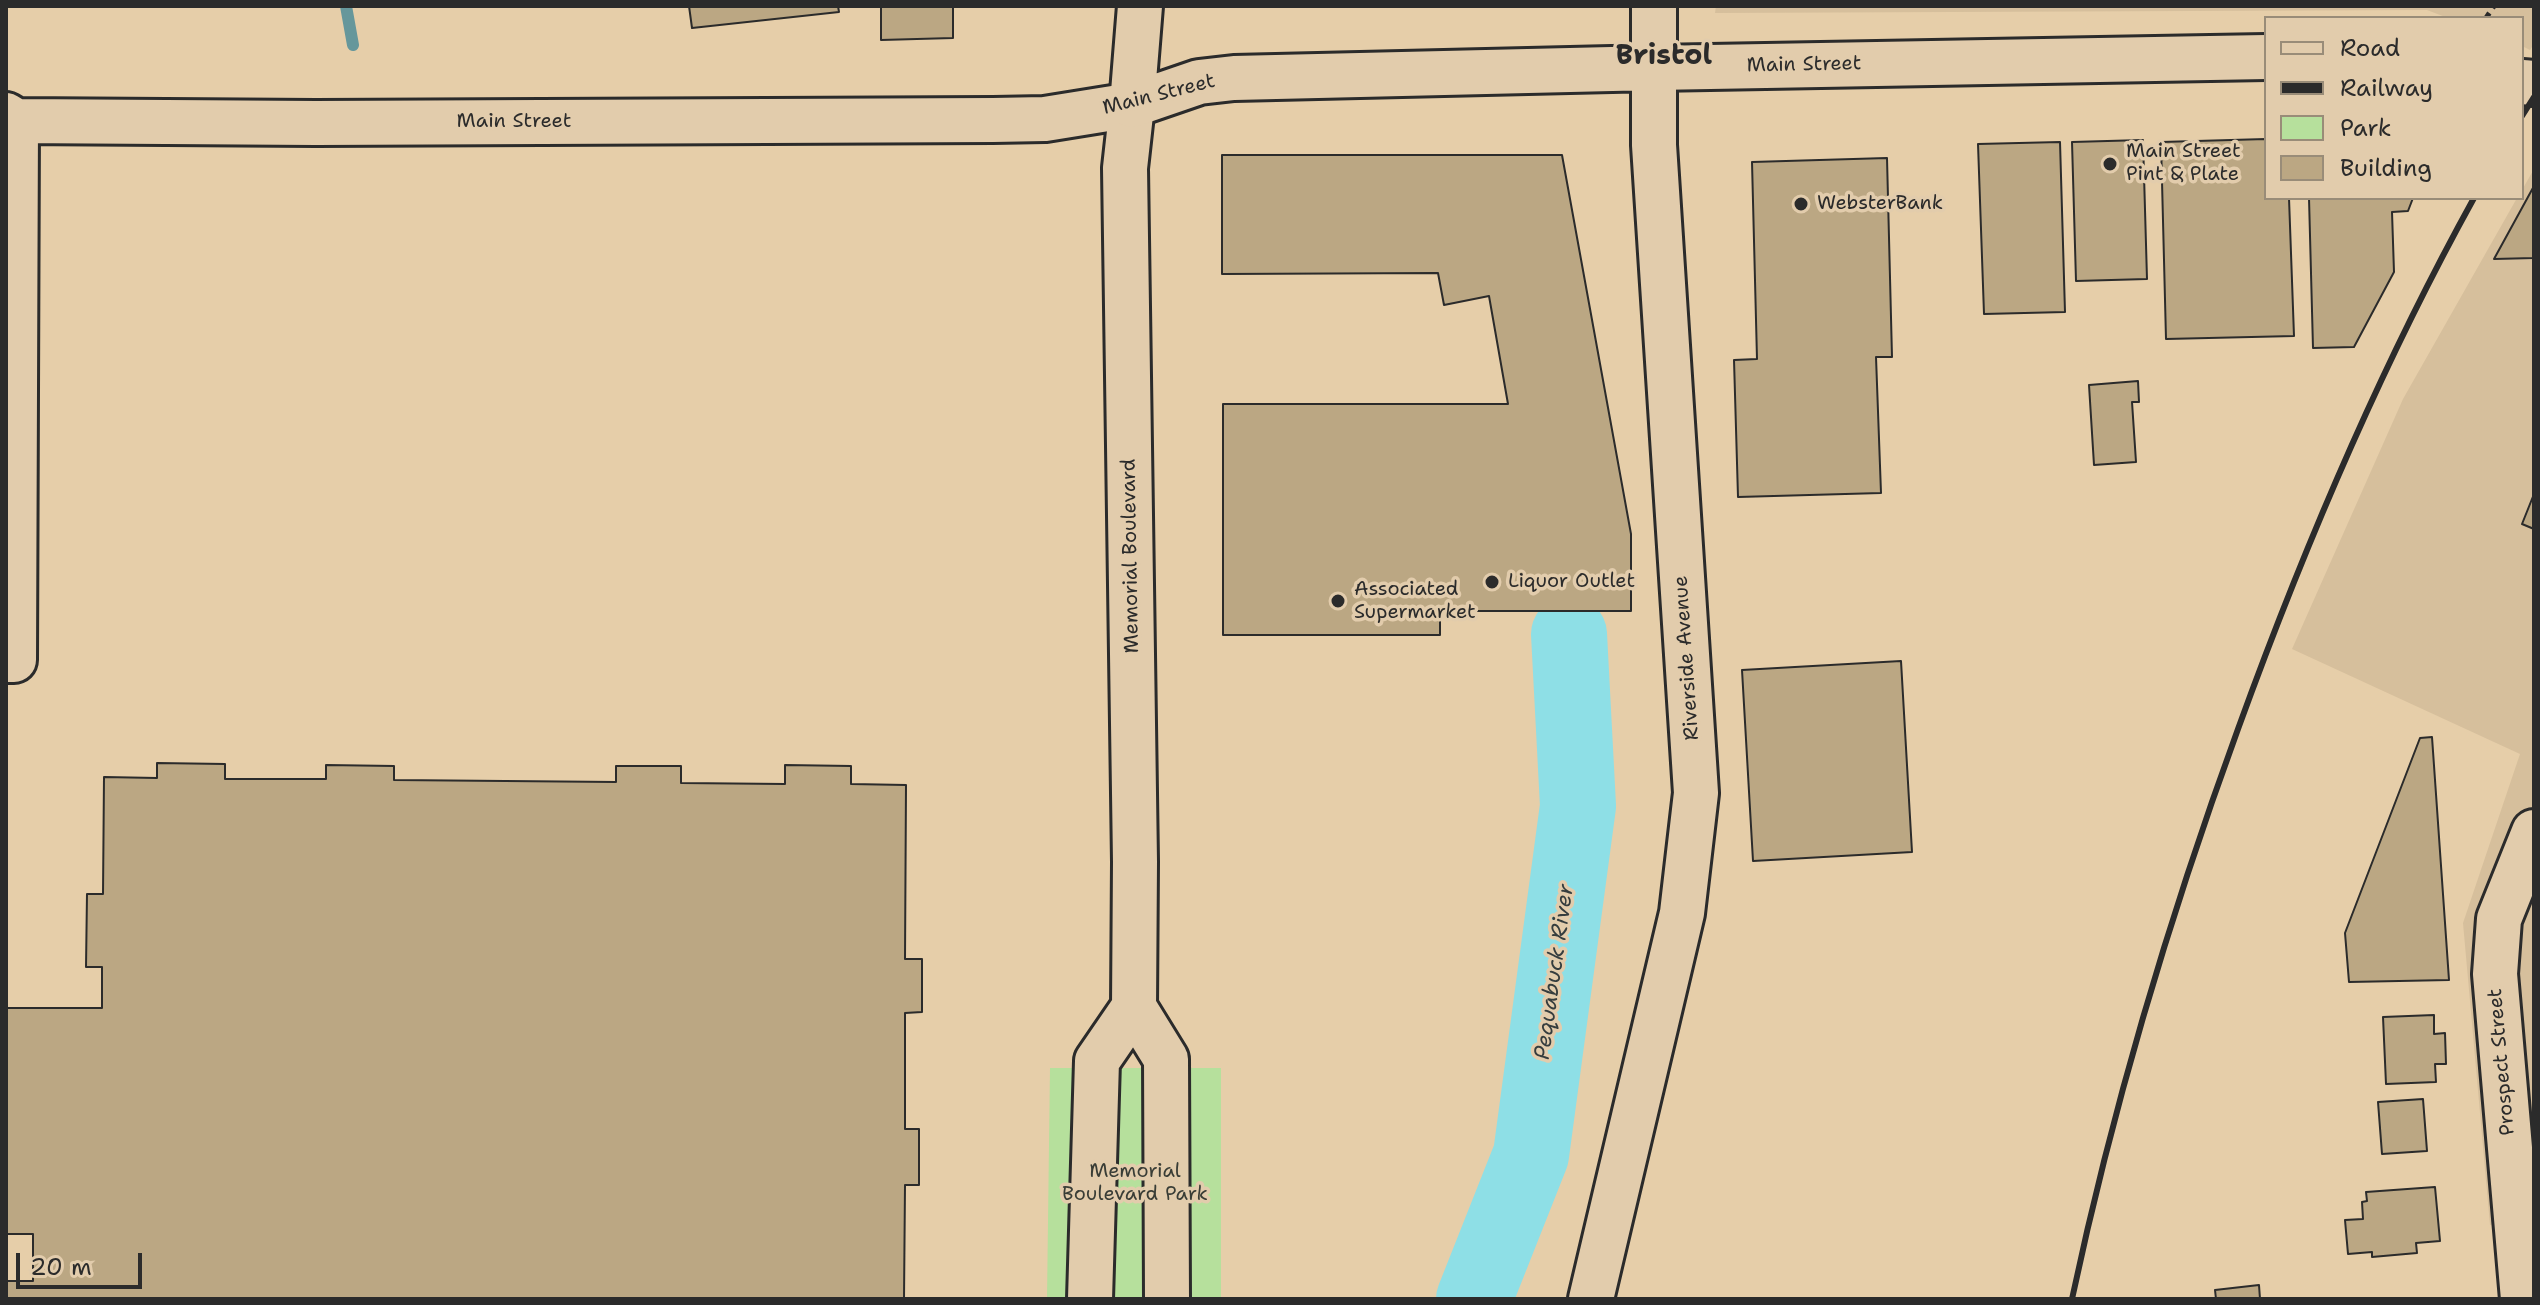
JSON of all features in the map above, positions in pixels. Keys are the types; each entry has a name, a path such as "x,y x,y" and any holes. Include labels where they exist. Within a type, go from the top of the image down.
{"main road":[{"name":"Memorial Boulevard","path":"1134,1007 1135,862 1125,168 1140,6"},
{"name":"Riverside Avenue","path":"1591,1299 1682,913 1696,793 1654,145 1654,6"},
{"name":"Main Street","path":"11,118 316,123 1045,119 1132,105 1199,82 1234,78 2264,57"},
{"path":"6,660 14,660 11,118"},
{"name":"Prospect Street","path":"2523,1299 2495,974 2499,919 2534,832"},
{"path":"1090,1299 1097,1061 1134,1007 1166,1059 1167,1299"}],"shaded area":[{"path":"1716,6 2534,6 2534,44 2530,50 2524,47 2524,16 2443,16 2427,10 1715,13"},
{"path":"2534,169 2534,1219 2490,1225 2463,923 2520,754 2292,649 2403,399 2516,200 2524,200 2524,186"}],"green space":[{"name":"Memorial Boulevard Park","path":"1050,1068 1221,1068 1221,1299 1047,1299"}],"building":[{"path":"689,6 838,6 839,12 692,28"},
{"path":"881,6 953,6 953,38 881,40"},
{"path":"2264,139 2264,200 2289,200 2294,336 2166,339 2161,142"},
{"path":"2143,140 2147,279 2076,281 2072,142"},
{"path":"2060,142 2065,312 1984,314 1978,144"},
{"path":"1222,155 1562,155 1631,534 1631,611 1440,611 1440,635 1223,635 1223,404 1508,404 1489,296 1444,305 1438,273 1222,274"},
{"path":"1887,158 1892,357 1876,357 1881,493 1738,497 1734,360 1757,359 1752,162"},
{"path":"2534,186 2534,258 2494,259"},
{"path":"2309,200 2412,200 2408,211 2392,212 2394,272 2354,347 2313,348"},
{"path":"2138,381 2139,402 2132,402 2136,462 2094,465 2089,385"},
{"path":"2534,494 2534,529 2522,524"},
{"path":"1901,661 1912,852 1753,861 1742,670"},
{"path":"2432,737 2449,980 2349,982 2345,933 2420,738"},
{"path":"157,763 225,764 225,779 326,779 326,765 394,766 394,780 616,782 616,766 681,766 681,783 785,784 785,765 851,766 851,784 906,785 905,959 922,959 922,1012 905,1013 905,1129 919,1129 919,1185 905,1185 904,1299 6,1299 6,1281 33,1281 33,1234 6,1234 6,1008 102,1008 102,967 86,967 87,894 103,894 104,777 157,778"},
{"path":"2434,1015 2434,1034 2445,1033 2446,1064 2435,1064 2436,1082 2386,1084 2383,1017"},
{"path":"2423,1099 2427,1151 2382,1154 2378,1102"},
{"path":"2435,1187 2440,1241 2416,1243 2417,1253 2372,1257 2372,1252 2348,1254 2345,1220 2363,1219 2362,1202 2367,1201 2366,1192"},
{"path":"2259,1285 2260,1299 2216,1299 2215,1290"}],"waterway":[{"path":"346,6 353,45"},
{"name":"Pequabuck River","path":"1474,1299 1531,1155 1578,806 1569,634"}],"railway":[{"path":"2524,113 2534,97"},
{"path":"2072,1299 2106,1155 2145,1011 2189,869 2238,729 2317,526 2375,393 2473,200"}],"place":[{"name":"Main Street Pint & Plate","path":"2110,164"},
{"name":"WebsterBank","path":"1801,204"},
{"name":"Liquor Outlet","path":"1492,582"},
{"name":"Associated Supermarket","path":"1338,601"}],"district":[{"name":"Bristol","path":"1664,57"}]}
